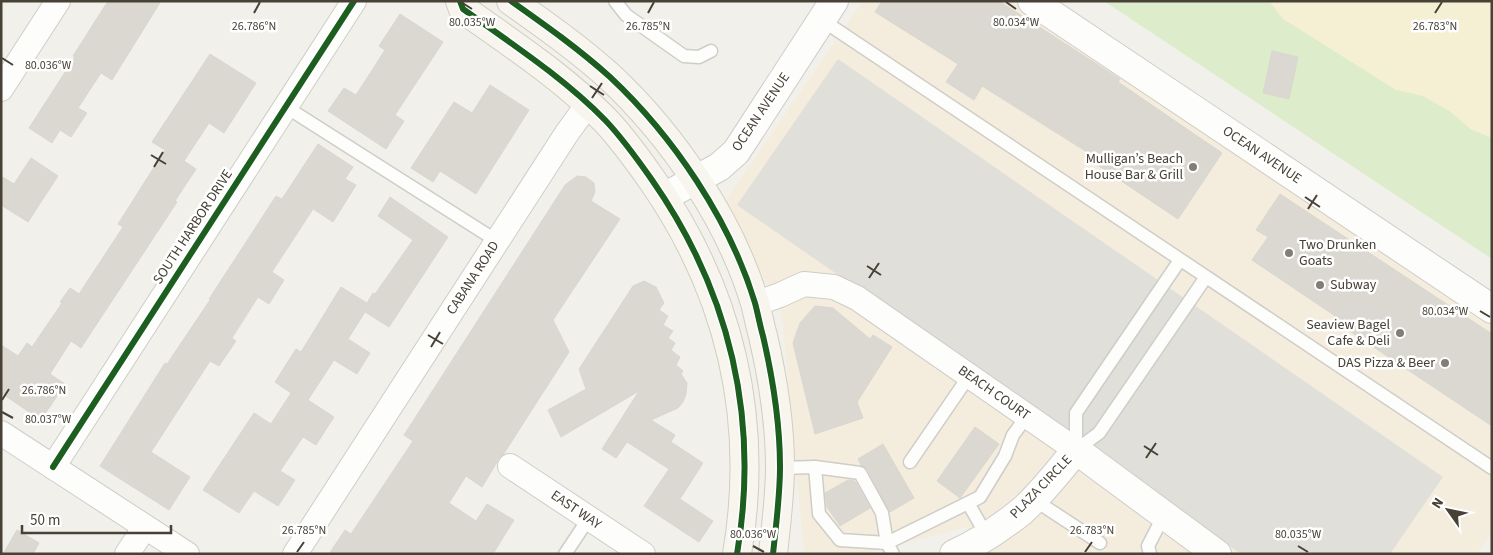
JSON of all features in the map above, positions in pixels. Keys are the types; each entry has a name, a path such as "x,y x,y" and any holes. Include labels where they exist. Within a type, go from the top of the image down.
{"main road":[{"path":"460,1 463,9 554,76 588,104 628,146 664,197 689,238 718,304 730,346 741,403 745,463 744,502 737,554"},
{"path":"511,1 584,54 636,103 660,130 696,180 733,246 755,304 772,376 780,468 773,554"},
{"path":"744,502 754,554"}],"street":[{"path":"1,89 58,1"},
{"name":"SOUTH HARBOR DRIVE","path":"53,467 354,1"},
{"name":"OCEAN AVENUE","path":"1032,1 1492,309"},
{"name":"OCEAN AVENUE","path":"664,197 718,168 736,152 828,10"},
{"name":"CABANA ROAD","path":"295,554 497,240 588,104"},
{"name":"BEACH COURT","path":"755,304 804,284 834,287 857,298 1076,450 1217,554"},
{"path":"1,433 187,554"},
{"name":"PLAZA CIRCLE","path":"971,548 1023,510 1076,450"},
{"name":"EAST WAY","path":"510,466 642,554"},
{"path":"127,554 145,526"}],"lane":[{"path":"615,1 626,15 684,56 699,58 711,51"},
{"path":"828,10 1180,260 1492,468"},
{"path":"286,107 497,240"},
{"path":"1076,450 1076,414 1180,260"},
{"path":"1076,450 1099,434 1206,277"},
{"path":"910,462 969,376"},
{"path":"815,467 819,514 840,540 890,548 980,497 1005,456 1013,435 1027,416"},
{"path":"780,468 815,467 860,473 882,514 890,548"},
{"path":"1033,499 1100,543"},
{"path":"968,503 971,548"},
{"path":"1150,554 1148,546 1164,515"},
{"path":"564,554 589,518"}],"shaded area":[{"path":"863,1 1010,1 1492,320 1492,531 1477,554 989,554 966,527 863,554 804,552 782,314 726,200"},
{"path":"838,59 1443,477 1390,554 1241,554 737,205"}],"green space":[{"path":"1104,1 1492,1 1492,259"}],"sand":[{"path":"1269,1 1492,1 1492,138 1470,129 1451,112 1423,96 1396,90 1283,19"}],"building":[{"path":"108,1 161,1 112,80 101,73 78,108 87,113 71,137 60,130 52,143 29,128 75,57 73,56"},
{"path":"882,1 999,1 1120,79 1118,82 1222,153 1178,219 1084,156 1087,152 982,86 974,100 946,82 958,64 875,12"},
{"path":"400,14 443,42 395,115 404,121 386,149 328,111 344,88 356,95 385,50 379,46"},
{"path":"1272,51 1298,57 1289,99 1263,93"},
{"path":"210,54 256,83 224,133 209,123 184,161 196,169 175,201 177,202 81,348 71,341 50,374 65,384 41,420 1,393 1,345 18,356 27,343 32,347 70,288 79,294 123,227 118,224 165,150 152,142"},
{"path":"490,85 529,110 476,194 440,171 433,182 411,168 454,102 472,113"},
{"path":"318,144 353,167 345,179 356,185 333,222 313,209 272,272 284,280 269,304 258,297 232,338 236,341 219,366 210,361 151,452 190,477 169,510 100,466 165,363 167,364 210,300 276,196 282,199"},
{"path":"31,158 58,176 28,222 1,205 1,176 14,184"},
{"path":"577,176 586,177 594,183 595,192 591,201 620,219 553,320 569,352 503,455 498,459 482,487 466,476 449,503 476,521 487,504 514,520 493,554 329,554 345,530 351,534 413,441 404,435 565,185"},
{"path":"1280,194 1492,334 1492,426 1348,330 1350,326 1252,260 1268,237 1256,230"},
{"path":"390,197 448,237 389,327 365,312 348,339 370,353 357,374 334,360 308,400 334,417 316,445 303,437 280,471 295,480 278,506 254,491 239,513 203,490 254,413 271,424 291,393 275,382 296,349 301,352 341,287 367,303 413,240 378,216"},
{"path":"644,281 656,287 664,303 659,310 668,316 663,325 673,331 668,338 675,343 671,350 680,357 676,365 683,371 681,374 687,383 686,394 678,408 651,420 675,435 671,442 703,463 680,499 713,521 699,542 644,506 669,469 627,442 616,458 602,449 639,391 561,437 548,410 586,389 579,369 633,286"},
{"path":"815,306 833,308 870,339 873,335 892,347 857,402 863,418 815,434 793,343 800,323"},
{"path":"975,427 999,444 960,498 937,481"},
{"path":"883,444 914,498 890,512 867,469 861,465 858,459"},
{"path":"848,480 855,481 870,508 840,526 827,507 825,493"},
{"path":"17,530 39,543 33,554 3,554"}],"cycle path":[{"path":"53,467 354,1"},
{"path":"460,1 463,9 519,48 573,90 606,121 652,180 679,223 701,267 719,312 732,358 741,406 744,454 743,504 737,554"},
{"path":"511,1 586,57 633,100 656,126 697,181 731,241 755,303 773,385 779,434 780,467 779,500 773,554"}],"place":[{"name":"Mulligan’s Beach House Bar & Grill","path":"1193,167"},
{"name":"Two Drunken Goats","path":"1289,253"},
{"name":"Subway","path":"1320,285"},
{"name":"Seaview Bagel Cafe & Deli","path":"1400,333"},
{"name":"DAS Pizza & Beer","path":"1445,363"}]}
